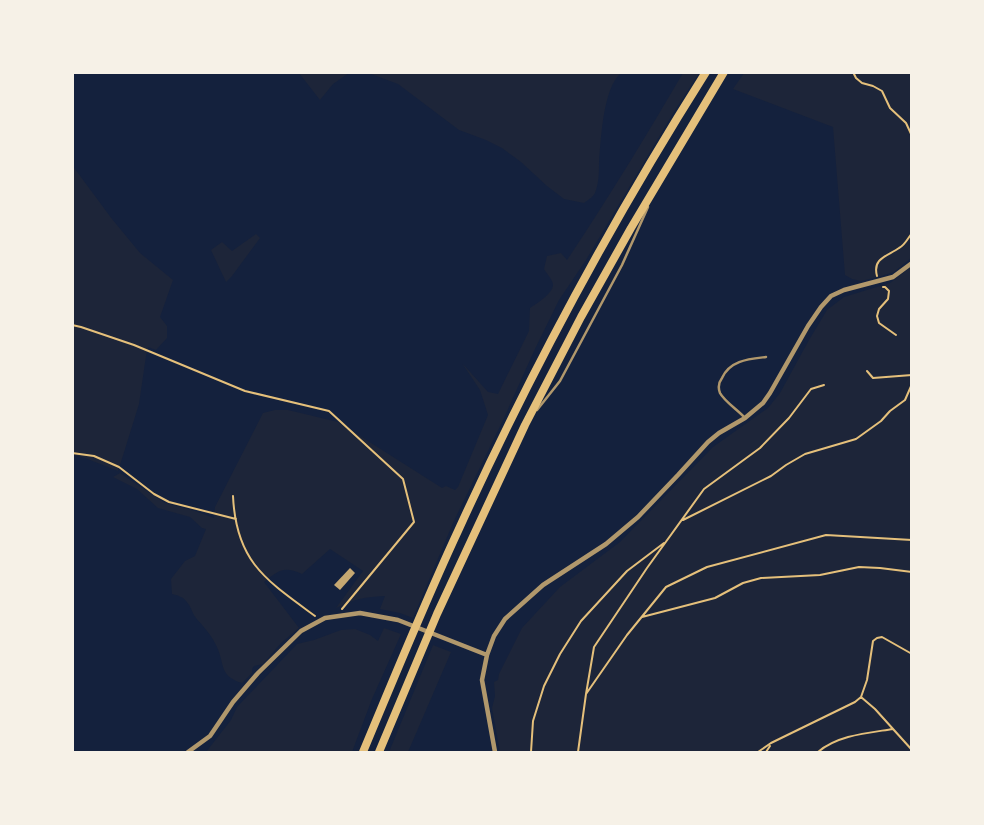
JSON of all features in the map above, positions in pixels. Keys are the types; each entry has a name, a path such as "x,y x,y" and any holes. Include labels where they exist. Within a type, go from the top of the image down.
{"highway":[{"path":"363,752 458,531 521,399 589,270 706,72"},
{"path":"379,752 437,614 525,425 580,317 724,72"}],"street":[{"path":"495,752 482,680 486,655 494,636 505,619 542,585 606,544 638,517 708,442 719,433 746,418 763,403 808,326 821,307 832,296 844,290 893,277 912,263"},
{"path":"188,752 210,736 233,702 258,673 301,631 325,618 360,613 398,620 486,655"}],"lane":[{"path":"525,425 560,381 622,265 657,185"},
{"path":"746,418 721,394 719,383 723,375 742,360 766,357"}],"path":[{"path":"853,72 862,83 882,91 890,108 906,123 912,136"},
{"path":"896,335 879,323 877,316 879,309 888,299 889,291 885,287 880,288 876,270 877,264 881,259 902,247 912,233"},
{"path":"72,325 134,345 246,391 329,411 402,479 414,522 336,616"},
{"path":"867,371 873,378 911,375"},
{"path":"681,521 771,476 805,454 856,439 880,422 905,400 912,384"},
{"path":"578,752 594,647 704,488 760,448 789,418 811,389 824,385"},
{"path":"72,453 94,456 119,467 154,494 169,502 236,519"},
{"path":"233,496 242,544 254,564 274,586 320,621"},
{"path":"586,694 627,635 666,587 707,566 826,535 912,540"},
{"path":"531,752 533,721 544,686 560,654 581,621 627,571 666,541"},
{"path":"642,617 716,598 743,583 761,578 820,575 859,567 912,572"},
{"path":"758,752 771,743 855,702 861,697 867,680 873,642 877,638 882,637 912,654"},
{"path":"861,697 875,709 912,750"},
{"path":"818,752 832,743 854,735 893,729"},
{"path":"766,752 771,743"}],"shaded area":[{"path":"299,73 349,73 333,84 320,100"},
{"path":"349,73 621,73 610,90 604,115 598,181 595,193 584,203 564,199 502,148 459,130 398,84 371,74"},
{"path":"683,73 699,73 586,260 559,300 453,523 413,618 380,609 385,596 360,599 336,608 363,571 330,549 302,574 291,570 282,570 264,582 299,628 281,643 263,664 254,666 252,673 242,683 230,677 224,669 217,647 210,635 196,618 185,600 180,596 172,594 171,579 185,561 195,556 206,529 202,528 190,517 158,508 137,489 113,477 120,473 165,503 214,518 215,507 263,413 275,410 288,410 338,422 442,488 446,486 455,490 458,487 488,415 480,390 462,363 488,392 498,394 529,331 530,308 544,298 553,287 552,280 544,269 547,256 561,253 567,260"},
{"path":"744,73 911,73 911,258 894,272 878,277 861,281 845,275 833,127 733,89"},
{"path":"72,165 140,253 173,280 160,317 167,326 167,338 156,350 148,347 139,404 118,471 73,455"},
{"path":"256,234 260,238 226,282 211,250 222,242 232,251"},
{"path":"911,267 911,752 500,752 492,708 495,696 494,682 498,680 499,674 522,628 560,587 620,542 713,447 768,408 780,393 827,310 844,297 890,283"},
{"path":"384,628 401,634 372,699 352,752 206,752 231,720 237,707 297,644 341,630 355,629 370,635 378,641"},
{"path":"433,645 451,652 408,752 389,752"}],"building":[{"path":"350,568 355,573 340,590 334,585"}]}
